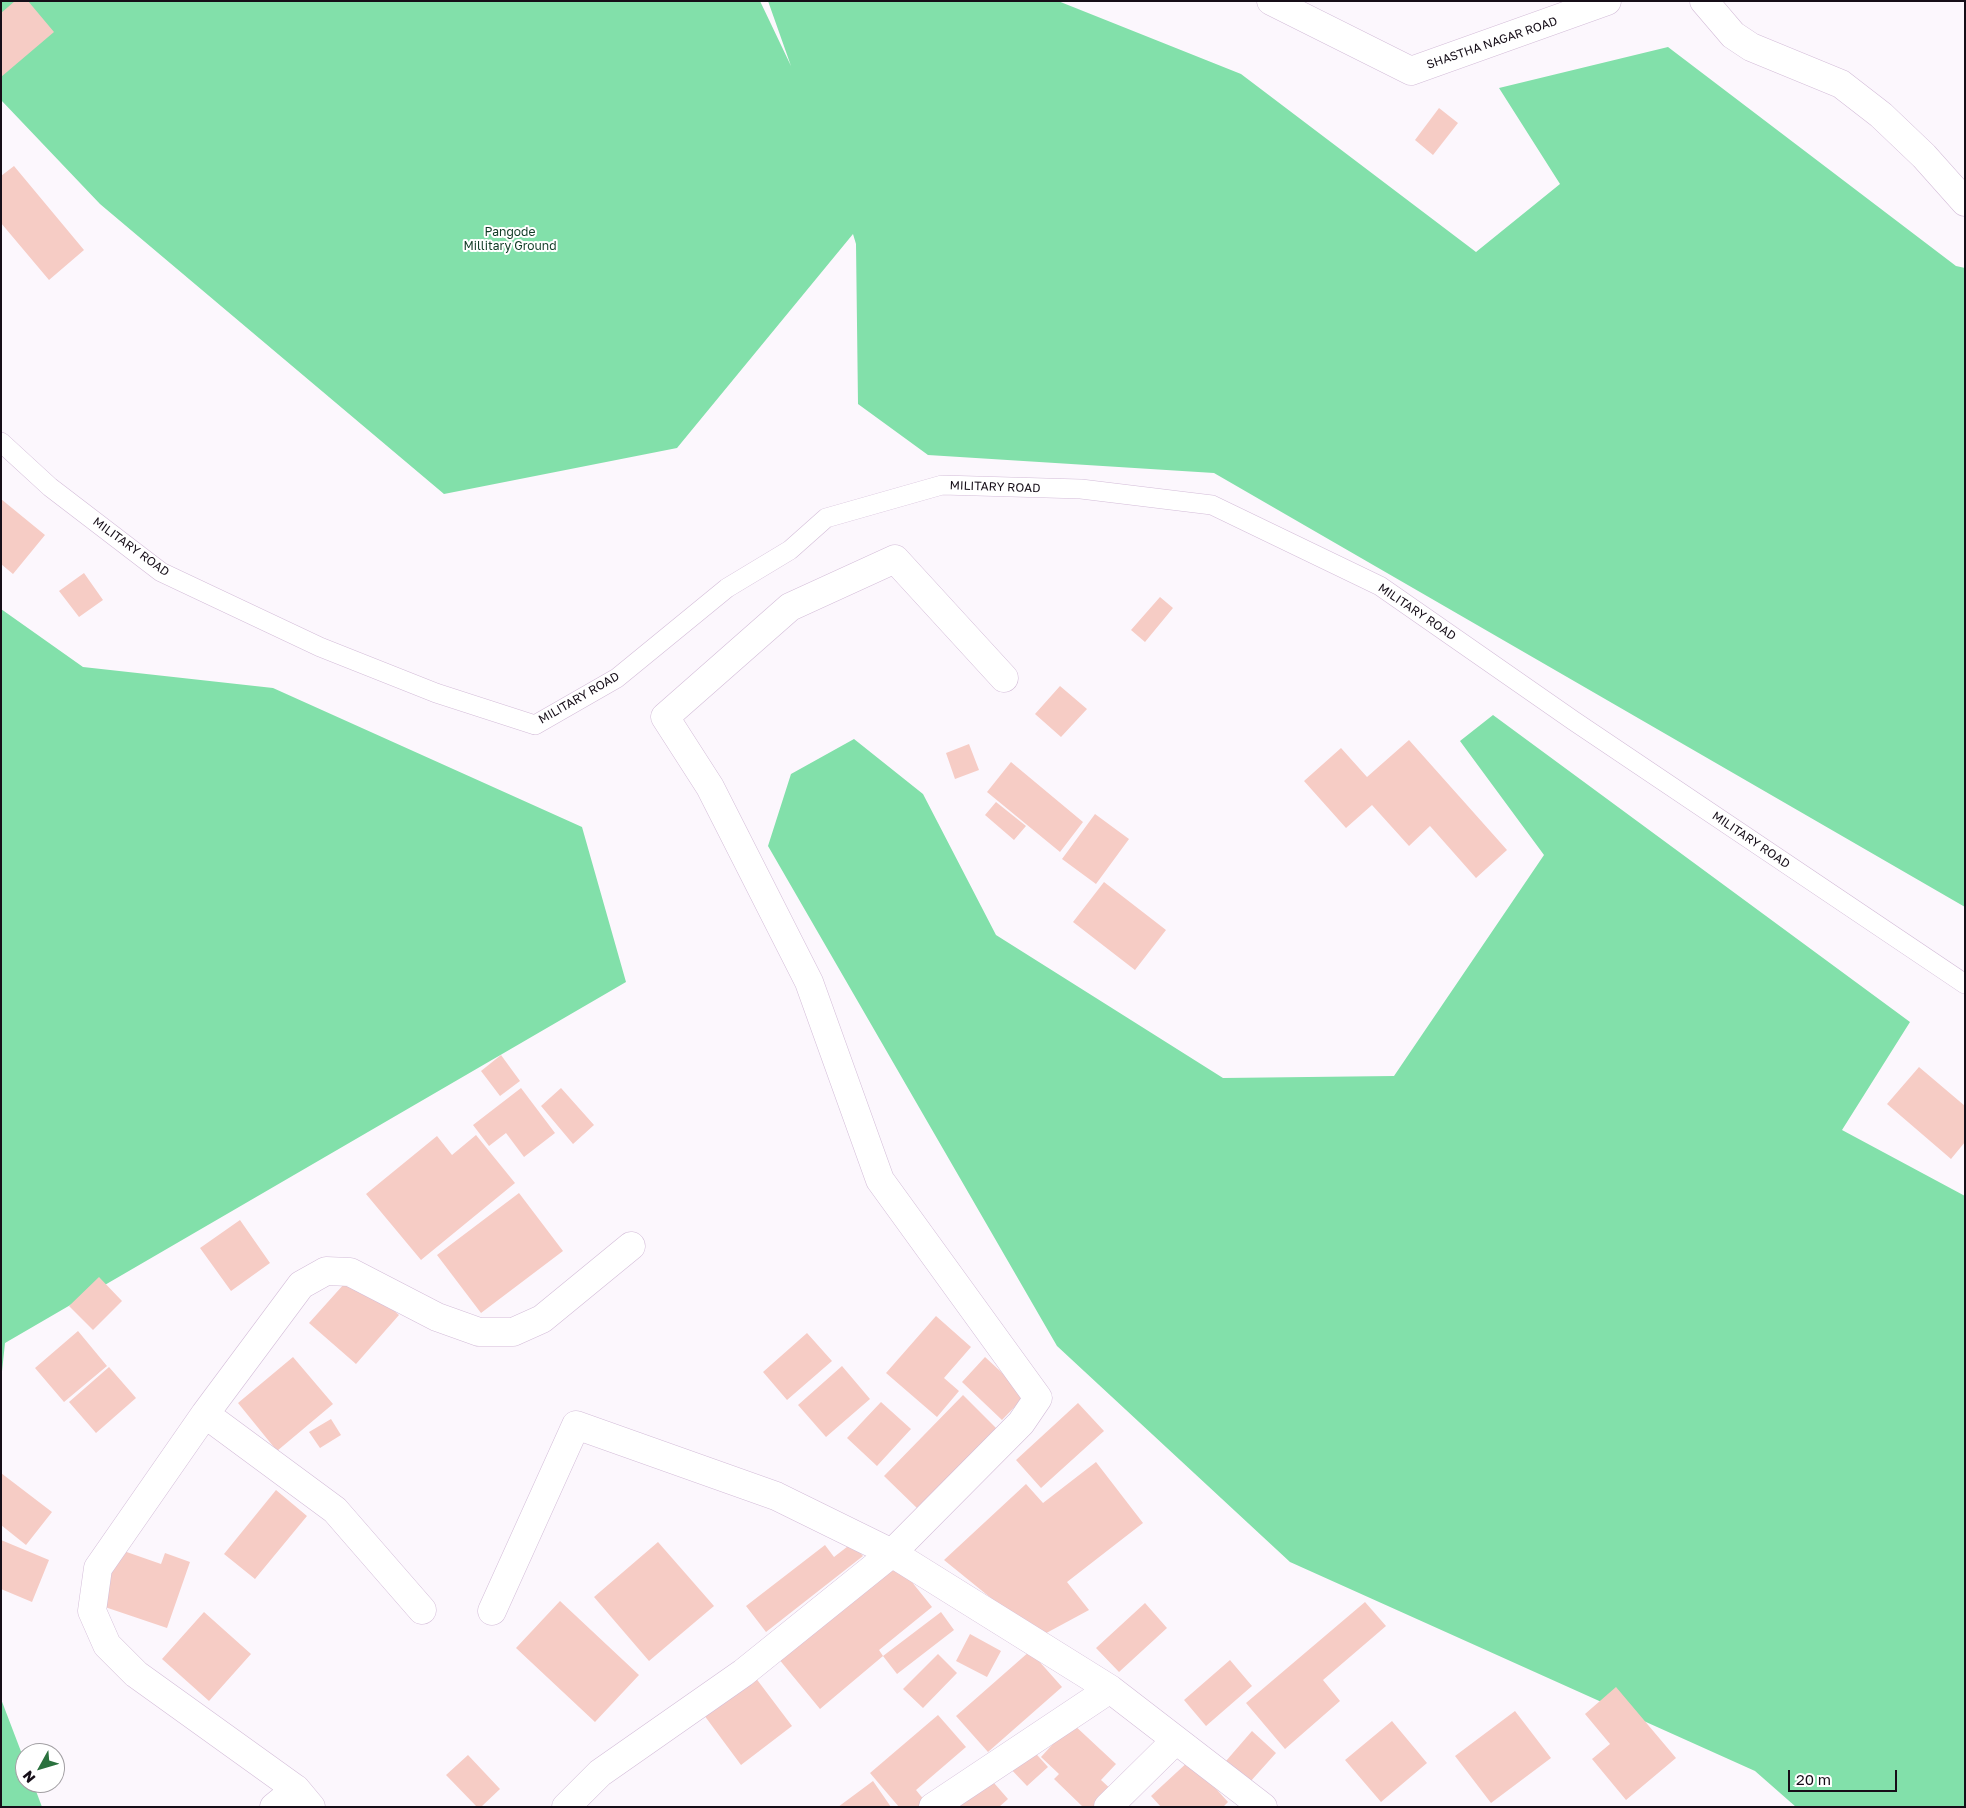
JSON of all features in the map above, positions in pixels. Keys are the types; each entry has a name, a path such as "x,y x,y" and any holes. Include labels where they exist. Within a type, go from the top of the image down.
{"street":[{"name":"SHASTHA NAGAR ROAD","path":"1271,1 1411,71 1607,1"},
{"path":"1704,1 1733,35 1751,47 1841,84 1881,115 1924,156 1965,202"},
{"path":"566,1807 600,1773 743,1673 892,1553 1021,1423 1038,1398 880,1180 809,982 710,788 665,717 790,607 895,559 1004,678"},
{"path":"303,1798 136,1674 107,1645 92,1611 98,1568 205,1414 301,1285 326,1271 350,1272 437,1316 479,1332 513,1332 542,1319 631,1246"},
{"path":"205,1414 335,1510 422,1610"},
{"path":"492,1611 576,1425 776,1496 892,1553 1110,1689 1263,1807"},
{"path":"933,1807 1110,1689"},
{"path":"1108,1807 1175,1740"},
{"path":"274,1807 303,1798"}],"lane":[{"name":"MILITARY ROAD","path":"1,442 50,487 162,572 320,646 436,693 535,725 617,678 727,588 790,550 826,518 942,485 1081,489 1212,505 1380,586 1574,721 1965,984"}],"green space":[{"name":"Pangode Millitary Ground","path":"1,1 760,1 791,66 768,1 1058,1 1241,74 1476,252 1560,184 1499,88 1668,47 1956,266 1965,268 1965,907 1214,473 928,455 858,404 856,244 853,234 677,448 444,494 100,204 1,100"},
{"path":"1,609 83,667 273,688 582,827 626,982 5,1343 1,1381"},
{"path":"1493,715 1910,1022 1842,1130 1965,1196 1965,1807 1796,1807 1755,1771 1290,1562 1057,1346 768,846 791,774 854,739 923,794 996,935 1223,1078 1394,1076 1544,855 1460,741"},
{"path":"1,1699 18,1743 15,1743 15,1793 37,1793 42,1807 1,1807"}],"building":[{"path":"15,1 28,1 54,32 1,77 1,13"},
{"path":"1439,108 1458,123 1433,155 1415,140"},
{"path":"14,166 84,250 49,280 1,223 1,176"},
{"path":"1,499 45,535 13,574 1,564"},
{"path":"84,573 103,600 79,617 59,591"},
{"path":"1160,597 1173,608 1145,642 1131,630"},
{"path":"1060,686 1087,709 1061,737 1035,714"},
{"path":"1409,740 1507,850 1476,878 1430,826 1409,846 1372,805 1346,828 1304,781 1341,748 1367,777"},
{"path":"969,744 979,770 955,779 946,753"},
{"path":"1011,762 1083,822 1060,852 987,792"},
{"path":"996,802 1026,826 1014,840 985,815"},
{"path":"1095,814 1129,839 1096,884 1062,859"},
{"path":"1104,882 1166,930 1135,970 1073,922"},
{"path":"501,1055 520,1081 500,1096 481,1071"},
{"path":"1919,1067 1965,1106 1965,1142 1951,1159 1887,1104"},
{"path":"521,1088 555,1133 524,1157 506,1133 489,1146 473,1125"},
{"path":"561,1088 594,1125 573,1144 541,1106"},
{"path":"476,1135 515,1183 421,1260 366,1194 437,1136 452,1155"},
{"path":"519,1193 563,1251 481,1313 437,1255"},
{"path":"240,1220 270,1263 231,1291 200,1248"},
{"path":"353,1274 399,1315 356,1364 309,1323"},
{"path":"99,1277 122,1301 93,1330 69,1306"},
{"path":"936,1316 971,1347 944,1378 959,1391 937,1417 886,1373"},
{"path":"78,1331 107,1366 64,1402 35,1368"},
{"path":"807,1333 832,1361 787,1400 763,1372"},
{"path":"293,1357 333,1404 277,1451 238,1403"},
{"path":"985,1357 1026,1395 1002,1420 962,1382"},
{"path":"842,1366 870,1399 826,1437 798,1405"},
{"path":"109,1367 136,1398 96,1433 69,1402"},
{"path":"963,1395 999,1431 920,1511 884,1476"},
{"path":"881,1402 911,1429 877,1466 847,1438"},
{"path":"1078,1403 1104,1431 1041,1488 1016,1460"},
{"path":"331,1419 341,1435 320,1448 309,1432"},
{"path":"1096,1462 1143,1523 1067,1582 1089,1610 1039,1637 944,1560 1026,1484 1043,1503"},
{"path":"1,1473 52,1512 26,1545 1,1525"},
{"path":"276,1490 307,1516 255,1579 224,1554"},
{"path":"1,1540 49,1560 32,1602 1,1589"},
{"path":"658,1542 714,1606 649,1661 594,1597"},
{"path":"852,1543 863,1556 766,1632 746,1606 825,1545 834,1557"},
{"path":"118,1549 161,1564 165,1553 190,1562 167,1628 99,1605"},
{"path":"895,1561 932,1607 879,1650 883,1656 820,1709 778,1658"},
{"path":"560,1601 639,1675 595,1722 516,1648"},
{"path":"1365,1602 1386,1626 1323,1680 1340,1701 1285,1749 1246,1703"},
{"path":"1145,1603 1167,1628 1119,1672 1096,1648"},
{"path":"204,1612 251,1654 209,1701 162,1659"},
{"path":"941,1612 954,1630 897,1674 883,1656"},
{"path":"970,1634 1001,1651 987,1677 956,1661"},
{"path":"1030,1651 1062,1687 988,1752 956,1716"},
{"path":"938,1654 957,1673 923,1708 903,1689"},
{"path":"1230,1660 1252,1686 1206,1726 1184,1700"},
{"path":"752,1673 792,1726 741,1765 701,1711"},
{"path":"1616,1687 1676,1758 1626,1800 1592,1759 1610,1744 1585,1714"},
{"path":"1515,1711 1551,1758 1491,1803 1455,1756"},
{"path":"938,1715 966,1747 916,1790 925,1801 918,1807 899,1807 870,1773"},
{"path":"1392,1721 1427,1763 1381,1802 1345,1760"},
{"path":"1072,1723 1116,1764 1101,1780 1114,1792 1100,1807 1083,1807 1054,1779 1059,1774 1041,1757"},
{"path":"1252,1731 1276,1753 1250,1782 1226,1761"},
{"path":"1029,1746 1048,1767 1027,1786 1007,1765"},
{"path":"468,1755 500,1789 481,1807 477,1807 446,1775"},
{"path":"1190,1760 1228,1802 1223,1807 1161,1807 1151,1796"},
{"path":"981,1768 1008,1799 999,1807 938,1807"},
{"path":"873,1781 891,1807 838,1807"}]}
